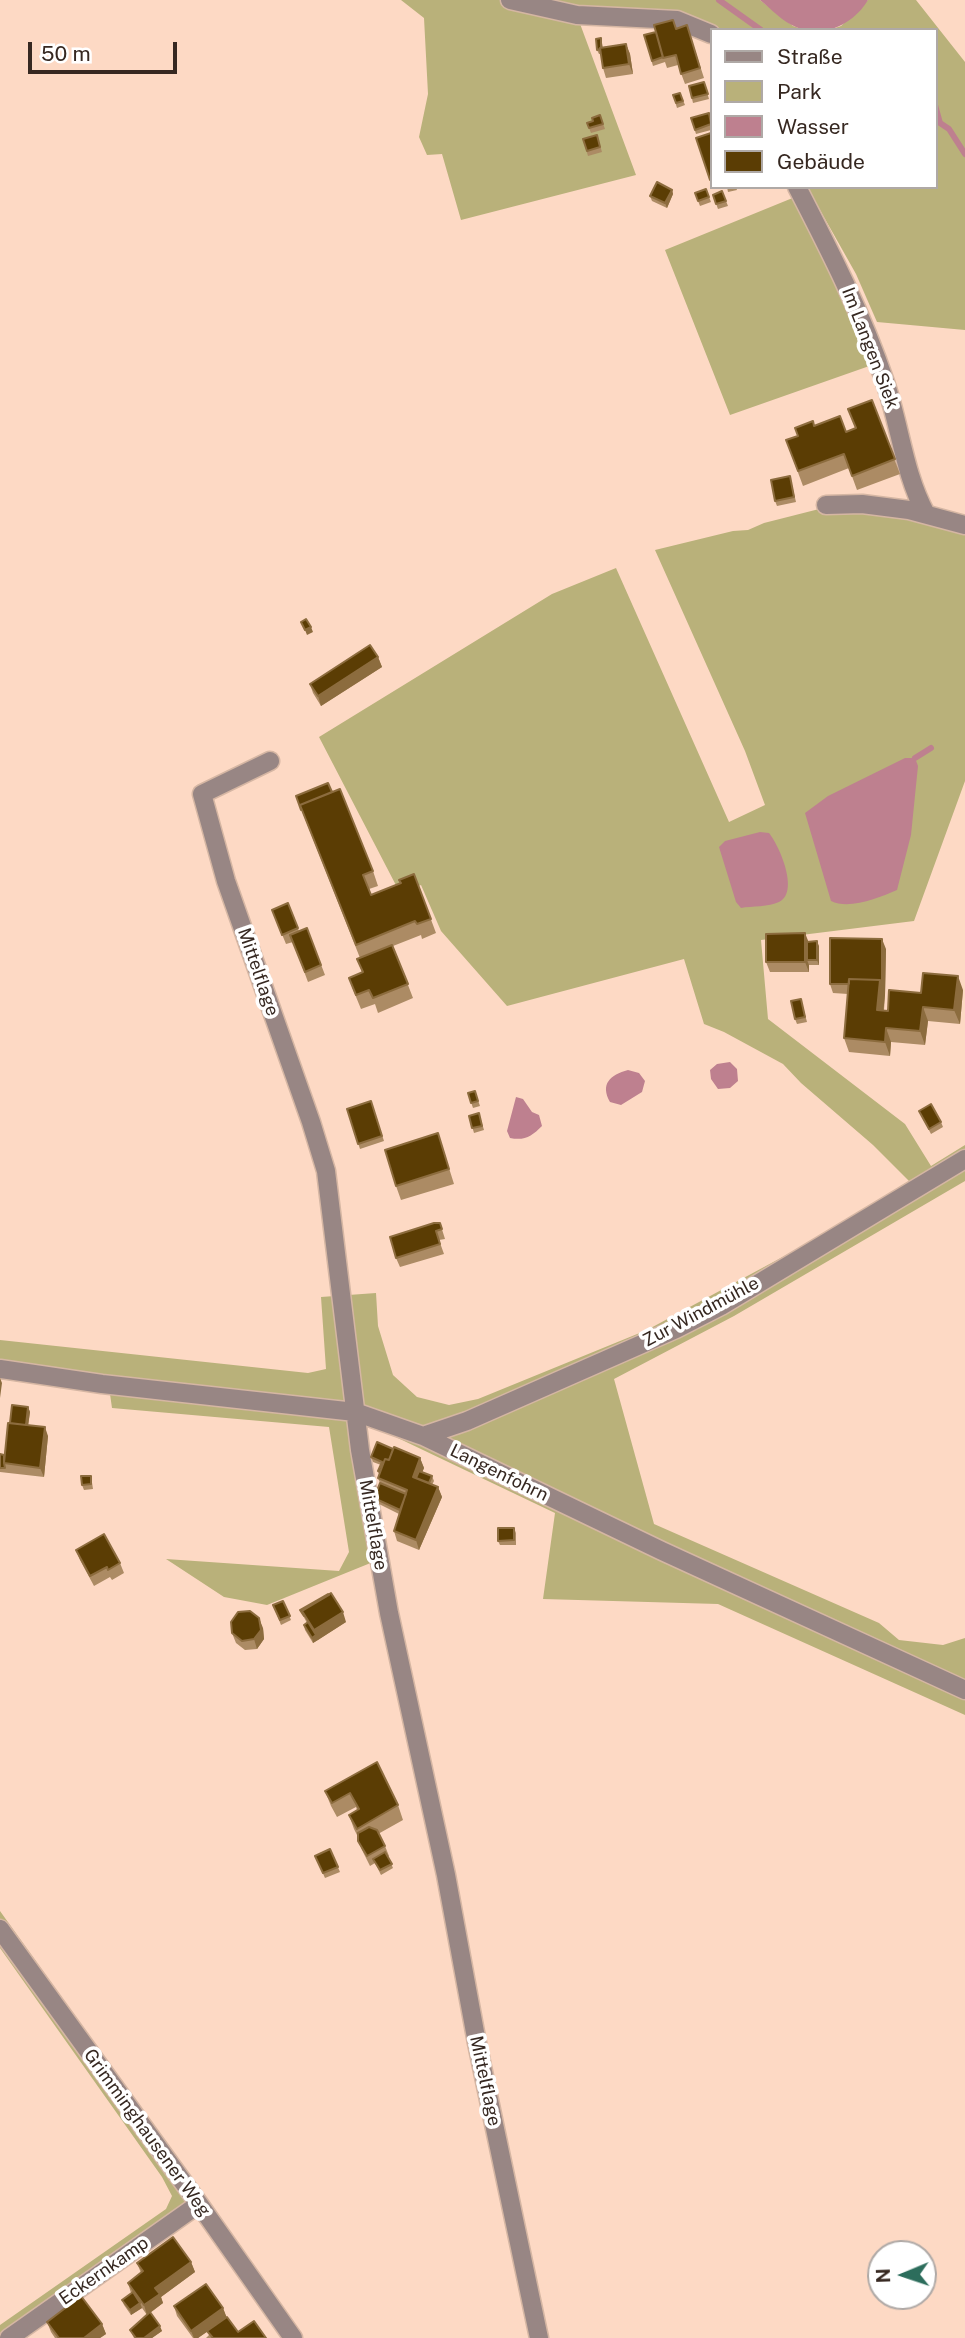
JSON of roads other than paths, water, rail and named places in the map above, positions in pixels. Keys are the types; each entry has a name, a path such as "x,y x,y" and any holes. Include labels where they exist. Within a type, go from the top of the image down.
{"street":[{"path":"510,0 577,15 677,20 710,34"},
{"name":"Im Langen Siek","path":"798,189 847,286 875,353 894,407 915,494 926,514"},
{"path":"826,505 862,503 926,514 965,525"},
{"name":"Mittelflage","path":"270,761 202,793 226,881 326,1171 355,1412 389,1613 446,1875 477,2043 539,2338"},
{"name":"Zur Windmühle","path":"423,1436 467,1421 721,1306 965,1159"},
{"name":"Langenfohrn","path":"0,1369 102,1384 355,1412 423,1436 662,1551 965,1690"},
{"name":"Grimminghausener Weg","path":"0,1929 293,2338"},
{"name":"Eckernkamp","path":"9,2338 199,2204"}],"water":[{"path":"760,0 868,0 855,16 834,28 800,28 782,19"},
{"path":"905,758 915,758 918,766 911,835 897,890 855,904 831,901 805,813 828,796"},
{"path":"760,832 769,833 778,847 786,868 788,889 779,902 741,908 736,902 719,847 725,841"},
{"path":"730,1062 737,1069 738,1081 730,1088 718,1089 711,1079 710,1070 717,1064"},
{"path":"628,1070 639,1073 645,1081 642,1092 621,1105 610,1102 606,1090 608,1081"},
{"path":"516,1097 523,1099 532,1112 539,1115 542,1126 531,1135 520,1139 510,1138 507,1131"}],"waterway":[{"path":"719,0 758,28"},
{"path":"937,112 940,123 949,129 965,154"},
{"path":"915,758 931,748"}]}
